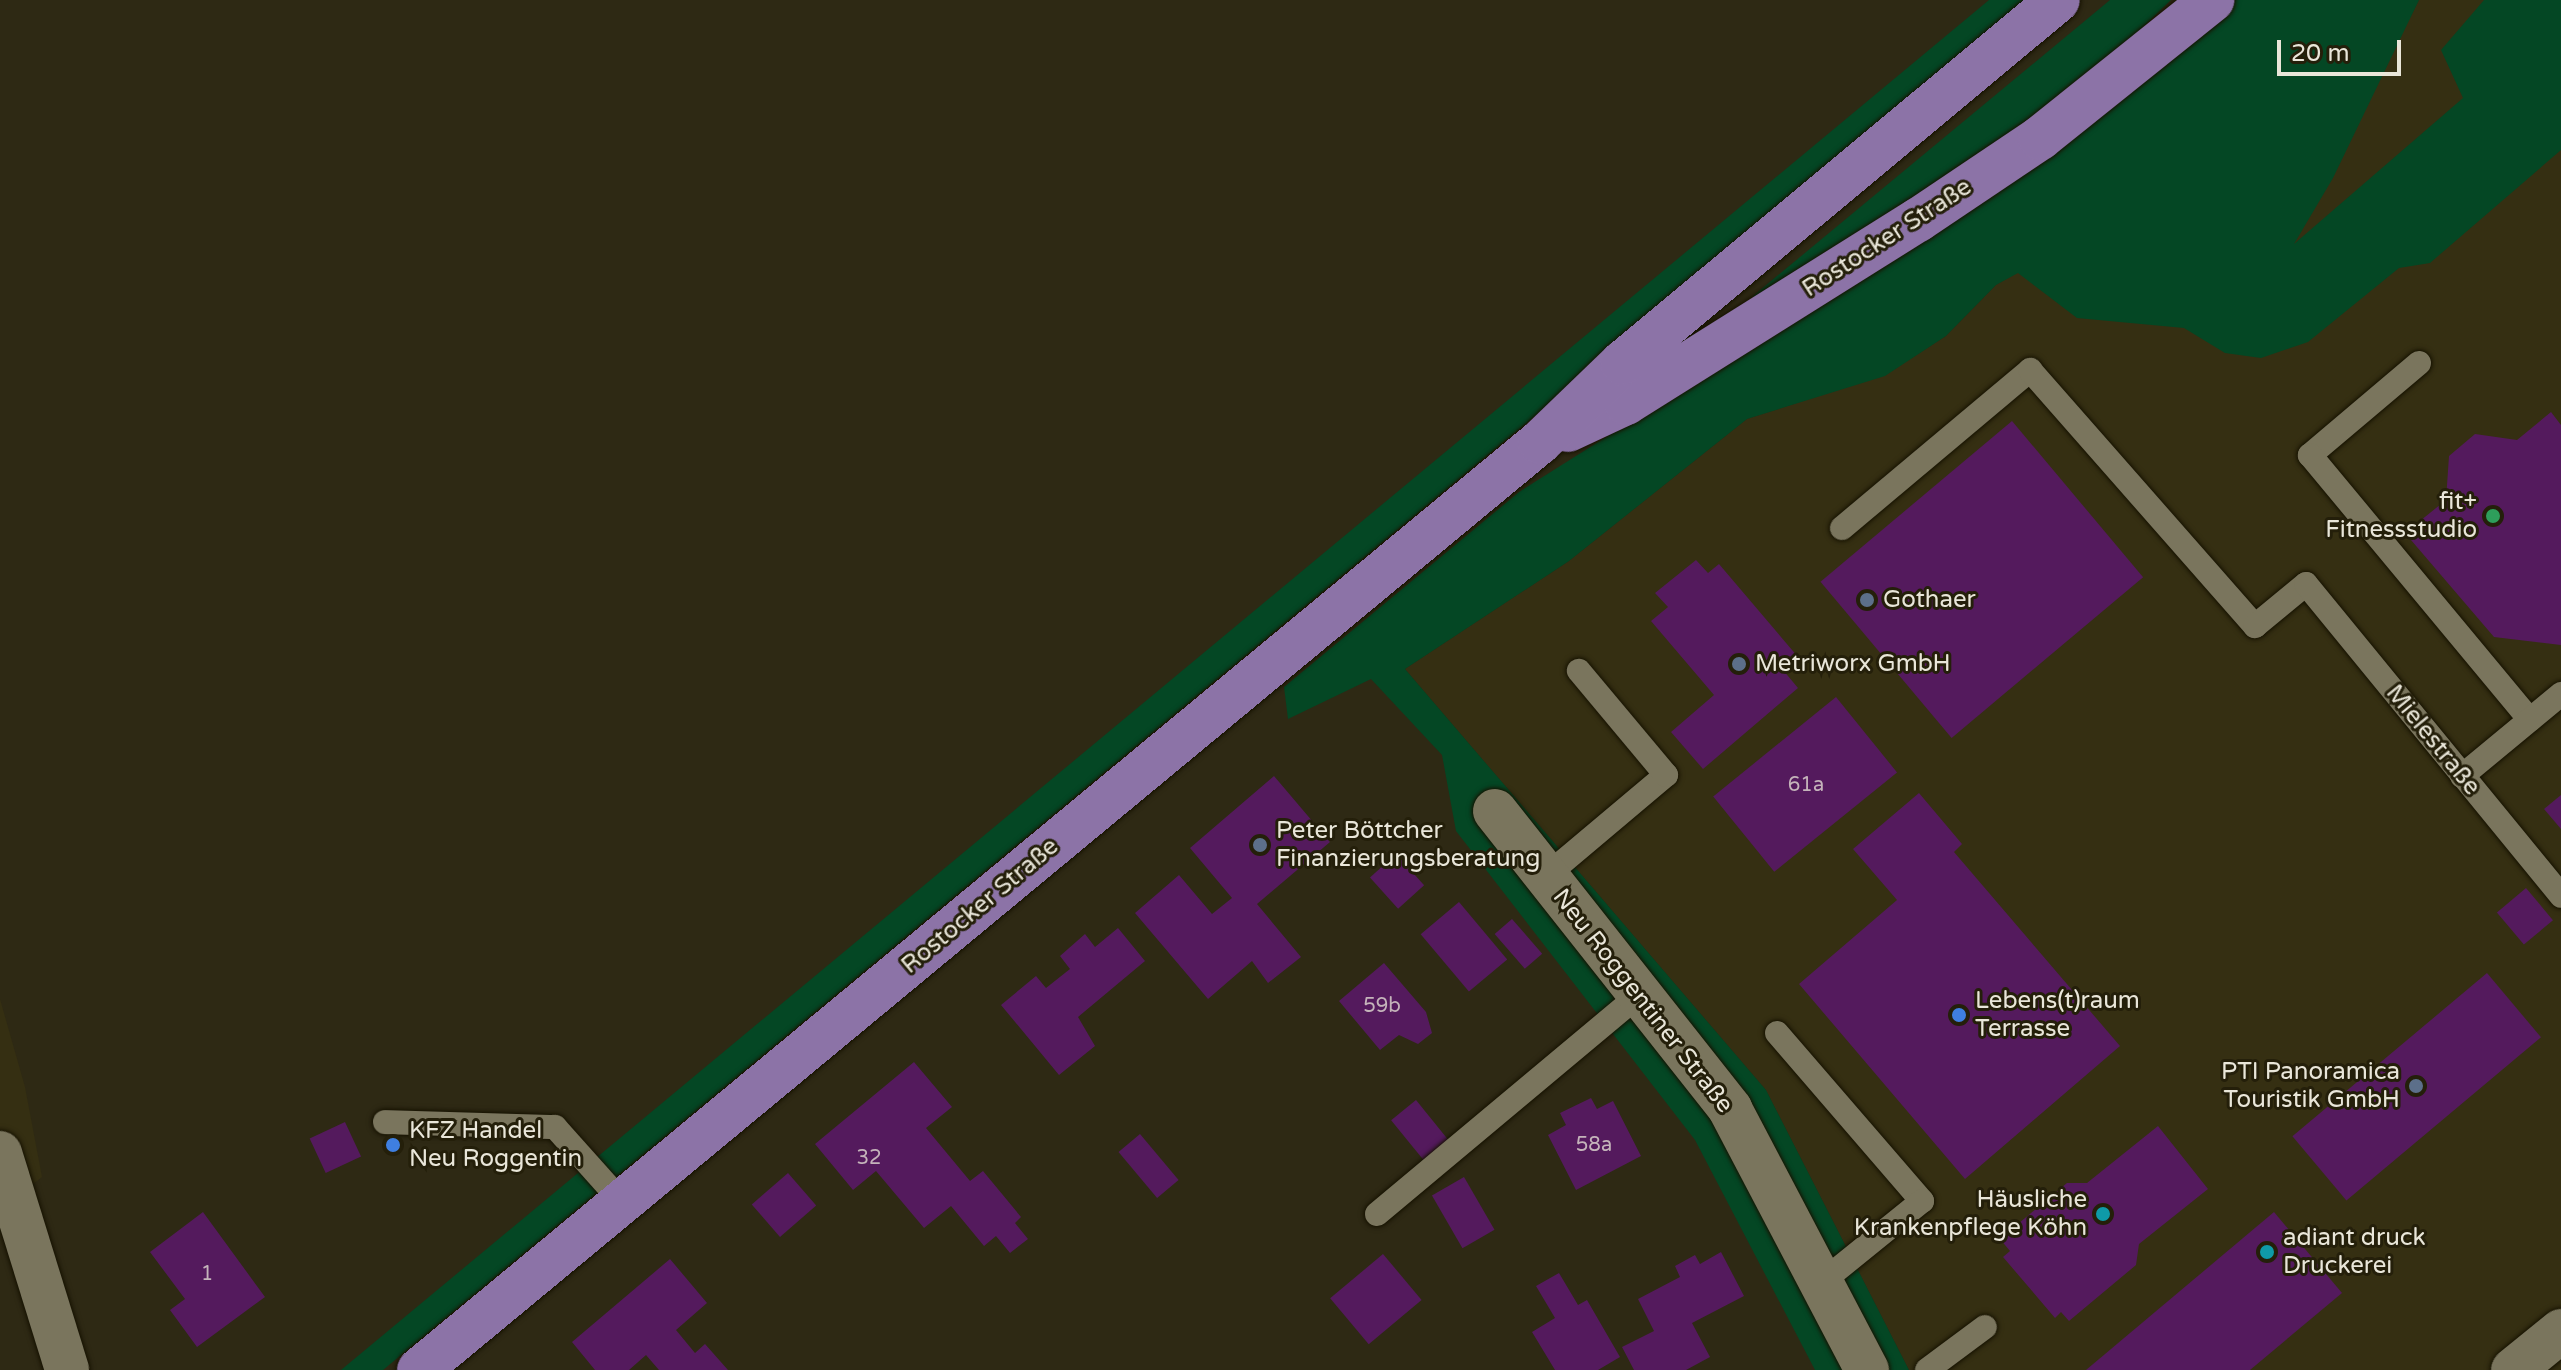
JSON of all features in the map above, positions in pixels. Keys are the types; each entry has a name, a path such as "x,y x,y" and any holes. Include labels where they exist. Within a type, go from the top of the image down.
{"main road":[{"name":"Rostocker Straße","path":"419,1370 1540,442 1622,363 2058,0"},
{"name":"Rostocker Straße","path":"1540,442 1626,403 1918,220 2040,138 2212,0"}],"street":[{"name":"Neu Roggentiner Straße","path":"1495,811 1730,1109 1867,1370"},
{"path":"0,1155 67,1370"},
{"path":"2513,1370 2561,1331"}],"lane":[{"path":"2419,363 2310,455 2530,720"},
{"name":"Mielestraße","path":"1842,528 2030,370 2255,626 2306,584 2561,896"},
{"path":"1546,876 1666,775 1579,671"},
{"path":"2462,776 2561,694"},
{"path":"1377,1214 1639,995"},
{"path":"1777,1033 1922,1201 1822,1282"},
{"path":"385,1122 555,1127 622,1202"},
{"path":"1927,1370 1985,1327"}],"shaded area":[{"path":"2419,0 2561,0 2561,1370 1909,1370 1766,1090 1405,669 1569,561 1747,419 1885,375 1946,336 1996,285 2401,35"},
{"path":"0,999 25,1087 42,1177 0,1210"}],"green space":[{"path":"1989,0 2037,0 383,1370 341,1370"},
{"path":"2110,0 2171,0 2078,89 1759,304 1753,296"},
{"path":"2235,0 2419,0 2333,178 2294,244 2463,98 2441,50 2484,0 2561,0 2561,150 2430,263 2399,268 2308,342 2261,358 2225,353 2184,328 2077,318 2018,273 1996,285 1946,336 1885,376 1747,419 1569,561 1405,669 1766,1090 1909,1370 1815,1370 1695,1140 1456,831 1442,755 1371,679 1288,719 1284,687 1519,492 1938,228 2074,132"}],"building":[{"name":"fit+ Fitnessstudio","path":"2551,412 2561,425 2561,645 2494,637 2405,533 2446,500 2449,456 2475,434 2517,440"},
{"path":"2012,421 2143,577 1952,738 1820,582"},
{"name":"Metriworx GmbH","path":"1696,560 1708,573 1719,564 1798,657 1783,670 1798,688 1703,769 1671,732 1714,695 1651,621 1668,607 1655,593"},
{"path":"1836,697 1897,772 1774,872 1713,796"},
{"path":"1274,776 1330,842 1257,904 1301,957 1268,983 1252,961 1208,999 1135,913 1179,875 1212,914 1232,898 1190,848"},
{"name":"Lebens(t)raum Terrasse","path":"1919,793 1962,844 1954,852 2120,1046 1965,1179 1799,984 1897,900 1853,849"},
{"path":"2561,795 2561,829 2544,809"},
{"path":"1396,854 1424,885 1398,909 1370,877"},
{"path":"2526,888 2553,920 2524,945 2497,912"},
{"path":"1459,902 1507,959 1469,992 1421,934"},
{"path":"1512,919 1542,954 1525,969 1495,934"},
{"path":"1118,928 1145,961 1078,1017 1095,1046 1059,1075 1001,1005 1036,976 1046,988 1070,969 1060,956 1085,934 1095,947"},
{"path":"1384,963 1426,1012 1432,1033 1418,1044 1399,1035 1380,1050 1339,1001"},
{"name":"PTI Panoramica Touristik GmbH","path":"2487,973 2541,1037 2346,1201 2292,1136"},
{"path":"914,1062 952,1107 926,1128 970,1181 983,1171 1021,1217 1015,1223 1028,1239 1010,1253 996,1236 984,1246 951,1206 924,1228 876,1171 853,1190 815,1144"},
{"path":"1591,1098 1597,1109 1613,1101 1641,1156 1576,1190 1548,1135 1566,1125 1560,1113"},
{"path":"1416,1100 1450,1142 1425,1162 1391,1120"},
{"path":"345,1122 361,1156 326,1173 310,1138"},
{"name":"Häusliche Krankenpflege Köhn","path":"2158,1126 2208,1189 2139,1244 2136,1265 2069,1321 2061,1312 2055,1318 2003,1257 2010,1251 2000,1239 2067,1183 2087,1183"},
{"path":"1140,1134 1179,1180 1157,1198 1119,1152"},
{"path":"788,1173 816,1205 780,1237 752,1204"},
{"path":"1464,1177 1494,1230 1462,1248 1432,1196"},
{"path":"203,1212 265,1297 197,1347 170,1310 185,1299 150,1252"},
{"name":"adiant druck Druckerei","path":"2274,1212 2342,1293 2250,1370 2086,1370"},
{"path":"1721,1252 1744,1296 1692,1323 1710,1357 1686,1370 1634,1370 1622,1347 1654,1331 1638,1299 1680,1277 1675,1266 1695,1255 1700,1264"},
{"path":"1383,1254 1422,1300 1369,1344 1330,1298"},
{"path":"670,1259 707,1303 676,1330 695,1353 705,1344 728,1370 659,1370 646,1355 629,1370 595,1370 572,1342"},
{"path":"1559,1273 1578,1305 1587,1300 1620,1357 1598,1370 1555,1370 1532,1332 1555,1318 1536,1286"}],"place":[{"name":"fit+ Fitnessstudio","path":"2493,516"},
{"name":"Gothaer","path":"1867,600"},
{"name":"Metriworx GmbH","path":"1739,664"},
{"name":"Peter Böttcher Finanzierungsberatung","path":"1260,845"},
{"name":"Lebens(t)raum Terrasse","path":"1959,1015"},
{"name":"PTI Panoramica Touristik GmbH","path":"2416,1086"},
{"name":"KFZ Handel Neu Roggentin","path":"393,1145"},
{"name":"Häusliche Krankenpflege Köhn","path":"2103,1214"},
{"name":"adiant druck Druckerei","path":"2267,1252"}]}
